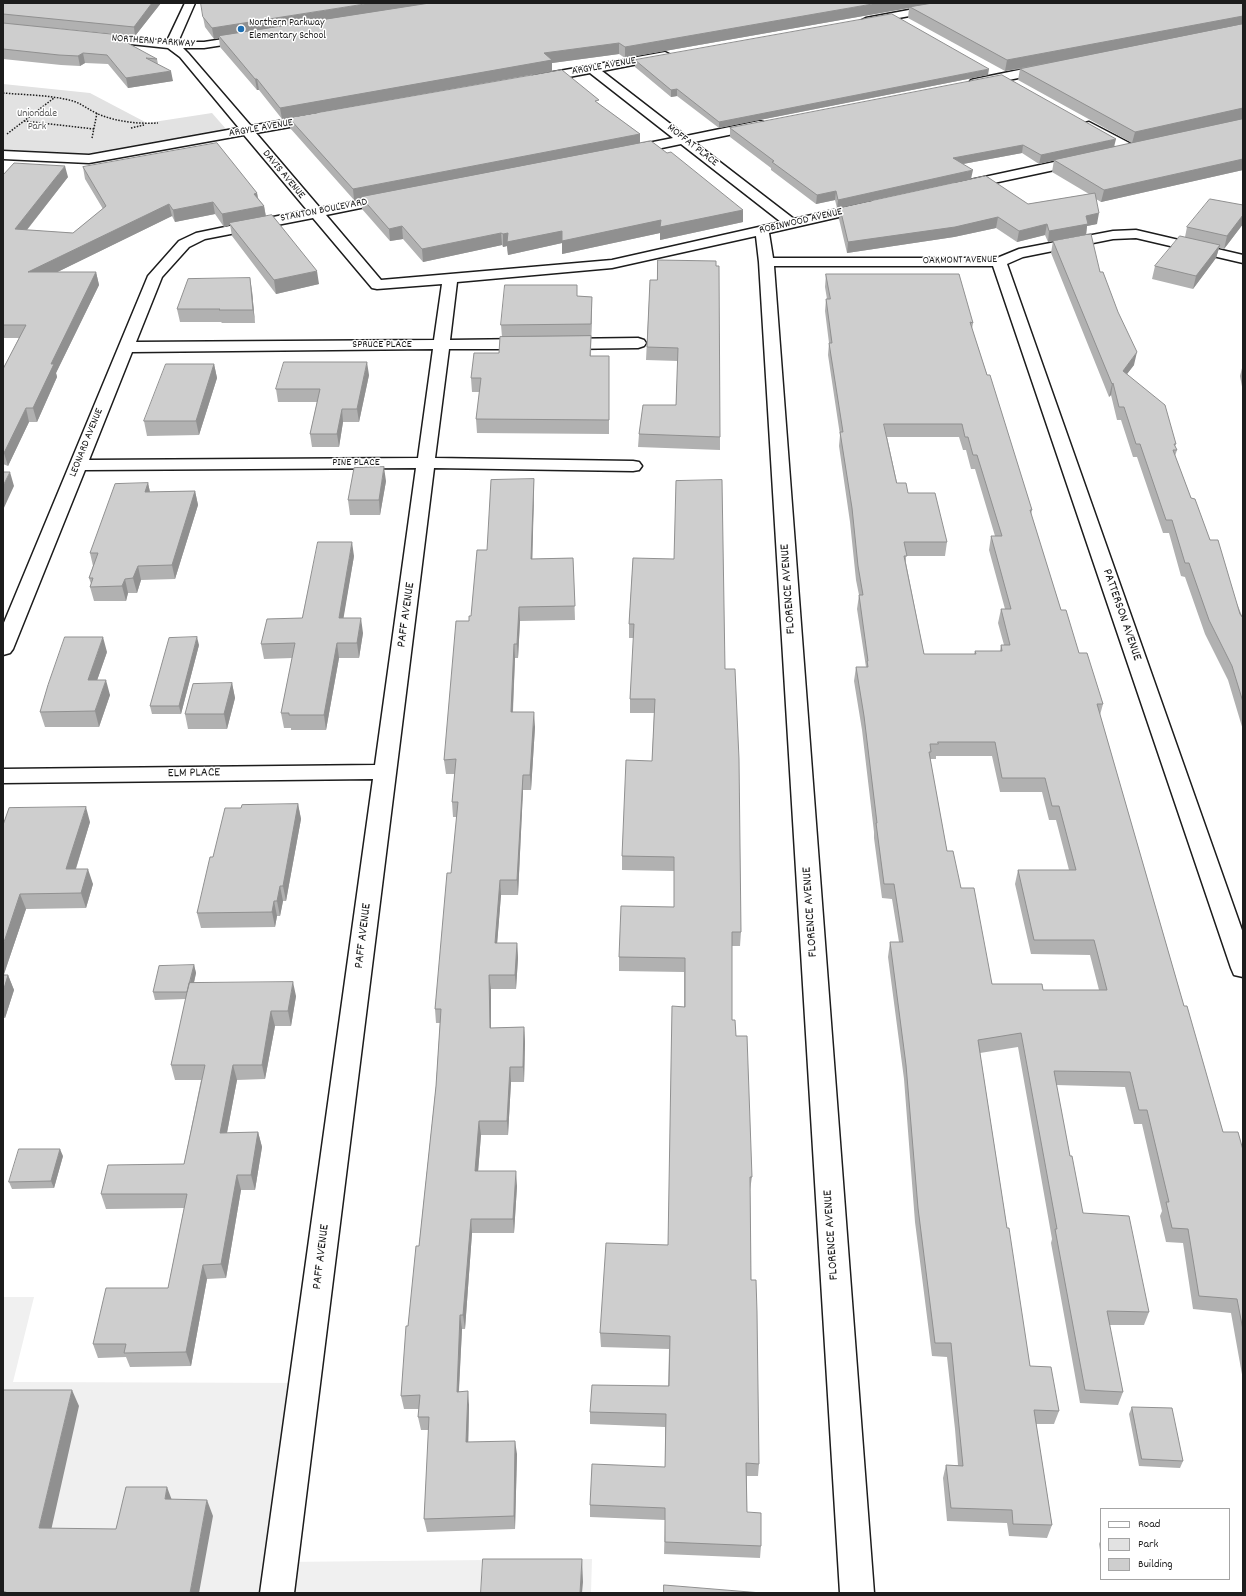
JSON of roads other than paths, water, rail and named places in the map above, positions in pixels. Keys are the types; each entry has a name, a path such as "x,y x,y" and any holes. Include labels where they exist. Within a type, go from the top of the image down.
{"street":[{"path":"171,45 190,3"},
{"path":"855,23 964,3"},
{"path":"894,16 907,23"},
{"name":"NORTHERN PARKWAY","path":"79,35 171,45 204,45 262,36"},
{"name":"DAVIS AVENUE","path":"171,45 184,55 377,286 450,279"},
{"name":"ARGYLE AVENUE","path":"522,82 677,54"},
{"path":"963,85 1056,67"},
{"name":"MOFFAT PLACE","path":"592,69 791,223"},
{"path":"988,70 1015,85"},
{"name":"ARGYLE AVENUE","path":"3,156 89,159 334,116"},
{"path":"1080,121 1130,149"},
{"path":"613,154 769,123"},
{"path":"1114,153 1145,146"},
{"path":"945,190 1091,158"},
{"name":"STANTON BOULEVARD","path":"184,244 200,236 402,196"},
{"name":"ROBINWOOD AVENUE","path":"450,279 612,264 883,203"},
{"name":"FLORENCE AVENUE","path":"762,231 766,262 857,1593"},
{"name":"OAKMONT AVENUE","path":"766,262 999,262 1019,253 1113,234 1136,234 1243,259"},
{"name":"LEONARD AVENUE","path":"3,649 155,276 184,244"},
{"name":"PATTERSON AVENUE","path":"999,262 1243,968"},
{"name":"PAFF AVENUE","path":"277,1593 450,279"},
{"name":"SPRUCE PLACE","path":"126,347 638,343"},
{"name":"PINE PLACE","path":"78,465 427,462 633,466"},
{"name":"ELM PLACE","path":"3,776 386,772"}],"place":[{"name":"Northern Parkway Elementary School","path":"241,29"}],"park label":[{"name":"Uniondale Park","path":"37,120"}]}
